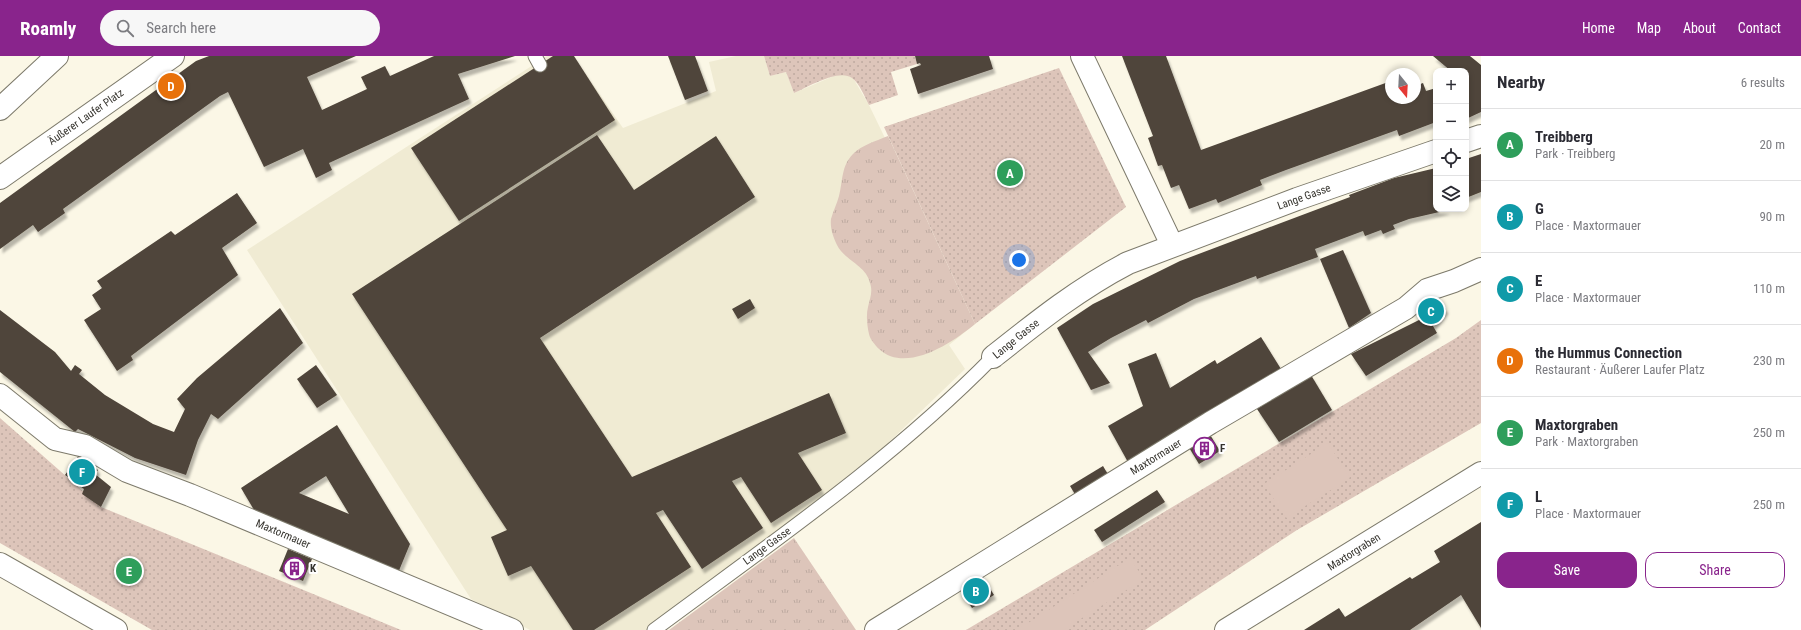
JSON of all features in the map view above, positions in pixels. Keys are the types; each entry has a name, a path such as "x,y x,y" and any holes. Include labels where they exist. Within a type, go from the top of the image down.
{"street":[{"path":"0,109 58,56"},
{"name":"Äußerer Laufer Platz","path":"0,178 173,56"},
{"path":"1082,56 1172,245"},
{"path":"1469,140 1481,136"},
{"name":"Lange Gasse","path":"993,357 1060,304 1089,285 1128,263 1172,245 1312,194 1433,152"},
{"name":"Maxtormauer","path":"876,630 1210,423 1406,308 1427,290 1454,281 1481,269"},
{"name":"Maxtormauer","path":"0,395 55,439 85,446 128,471 197,498 512,630"},
{"name":"Maxtorgraben","path":"1226,630 1481,473"},
{"path":"0,564 116,630"}],"lane":[{"name":"Lange Gasse","path":"654,630 869,470 926,421 993,357"}],"shaded area":[{"path":"547,56 573,56 623,128 716,91 709,62 736,56 764,56 770,76 786,72 794,93 836,75 847,75 853,78 869,105 975,324 949,345 965,369 885,446 821,498 646,630 530,630 471,599 247,250"}],"green space":[{"path":"764,56 915,56 917,64 891,72 898,95 869,105 857,83 852,78 846,76 839,75 832,77 794,93 786,72 770,76"},
{"path":"1059,68 1126,207 975,324 884,127"},
{"path":"888,136 975,324 942,347 915,357 902,358 890,356 879,349 870,338 867,310 871,286 868,277 860,267 845,255 837,245 831,226 831,219 839,196 844,169 849,159 861,148"},
{"path":"1481,320 1481,423 1297,530 1145,630 966,630 1456,338"},
{"path":"0,418 101,507 401,630 152,630 0,543"},
{"path":"1328,443 1350,478 1286,518 1264,484"},
{"path":"794,538 856,630 669,630"},
{"path":"1130,558 1144,579 1063,630 1017,630"}],"building":[{"path":"209,56 356,56 307,77 322,110 367,89 361,77 385,66 390,76 434,56 515,56 458,74 469,99 329,163 332,170 316,178 303,149 264,167 228,92 220,96 63,209 65,213 38,232 33,225 0,249 0,203 196,61"},
{"path":"553,56 574,56 615,120 459,221 411,148"},
{"path":"668,56 695,56 708,91 685,100"},
{"path":"915,56 989,56 993,69 918,94 910,69 921,65 920,63 917,64"},
{"path":"1122,56 1166,56 1201,150 1385,83 1385,104 1421,104 1421,84 1423,83 1426,91 1433,89 1433,123 1399,136 1397,130 1260,180 1262,185 1218,203 1216,199 1189,209 1179,185 1171,188 1162,165 1158,166 1148,138 1153,136"},
{"path":"1433,56 1470,56 1481,65 1481,112 1469,118 1469,68 1447,68"},
{"path":"597,135 634,190 716,136 755,197 540,338 632,477 829,393 846,433 798,453 822,490 771,523 741,477 732,481 763,528 702,569 663,510 656,513 691,567 594,630 573,630 531,566 508,576 491,537 507,530 352,294"},
{"path":"1481,154 1481,192 1469,197 1469,176 1469,158"},
{"path":"1433,169 1433,212 1439,212 1409,219 1393,225 1395,229 1383,234 1381,230 1365,236 1363,231 1315,249 1318,257 1257,279 1256,276 1194,299 1148,323 1146,320 1088,352 1110,383 1091,390 1057,328 1093,304 1180,261 1350,197 1349,195 1394,178"},
{"path":"237,193 257,223 222,248 238,275 131,356 133,360 117,371 84,320 101,309 92,295 102,288 97,281 171,231 175,235"},
{"path":"1343,250 1371,313 1349,328 1320,259"},
{"path":"1429,296 1446,309 1433,326 1437,333 1366,376 1351,354 1423,318 1416,312"},
{"path":"750,299 755,308 738,319 732,309"},
{"path":"280,308 303,343 218,419 211,414 198,440 186,475 135,458 78,429 75,432 0,372 0,310 55,352 71,371 75,365 82,370 79,374 105,395 153,424 174,432 185,409 177,399 197,378"},
{"path":"1261,337 1281,369 1129,464 1108,426 1143,406 1128,364 1156,353 1170,388 1215,360 1217,364"},
{"path":"316,365 337,395 317,408 297,379"},
{"path":"1311,375 1332,410 1279,442 1257,409"},
{"path":"337,425 410,544 398,573 257,515 241,488","holes":["326,476 349,514 299,493"]},
{"name":"F","path":"1209,433 1220,451 1199,464 1188,446"},
{"path":"79,455 98,470 95,474 111,487 101,507 82,494 84,489 65,475"},
{"path":"1103,466 1109,476 1076,496 1070,486"},
{"path":"1157,490 1165,502 1102,542 1094,530"},
{"path":"1481,522 1481,628 1461,595 1410,630 1304,630 1339,608 1345,617 1410,577 1412,579 1440,562 1434,551"},
{"name":"K","path":"288,549 312,559 303,581 279,571"},
{"path":"981,574 994,595 972,608 959,587"}],"place":[{"name":"the Hummus Connection","path":"171,86"},
{"name":"Treibberg","path":"1010,173"},
{"name":"E","path":"1431,311"},
{"name":"F","path":"1204,448"},
{"name":"L","path":"82,472"},
{"name":"K","path":"294,568"},
{"name":"Maxtorgraben","path":"129,571"},
{"name":"G","path":"976,591"}]}
